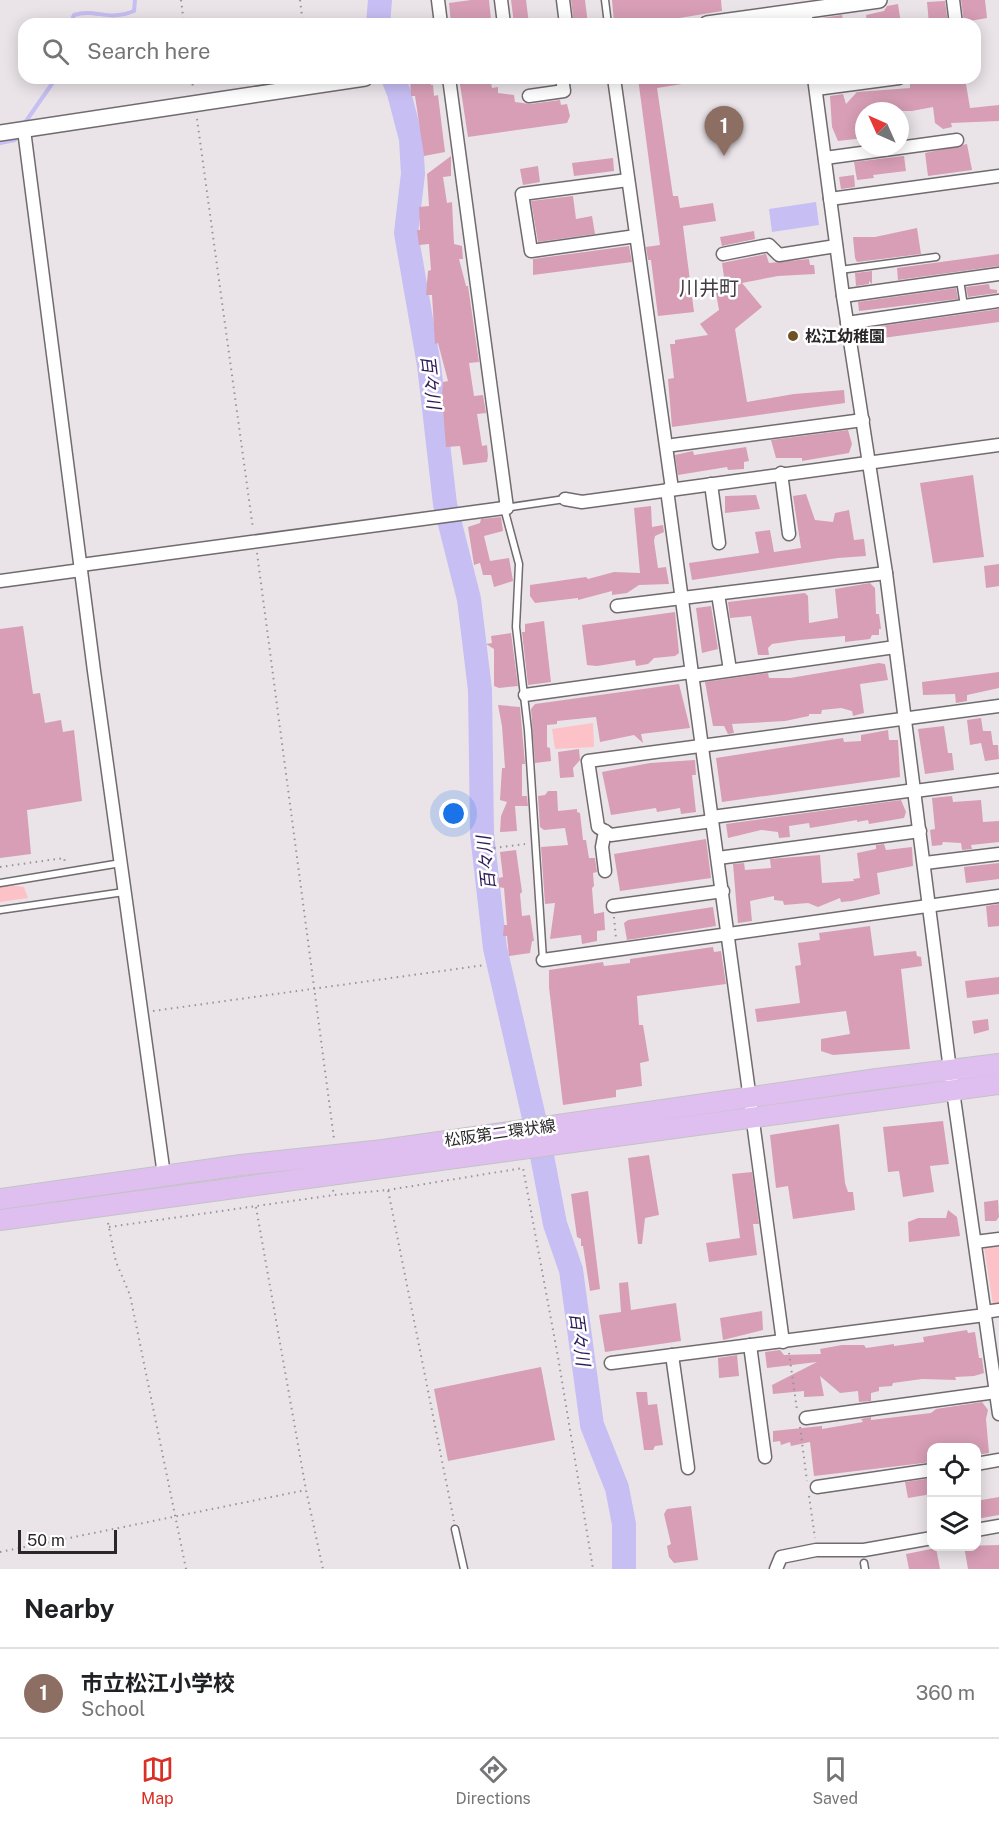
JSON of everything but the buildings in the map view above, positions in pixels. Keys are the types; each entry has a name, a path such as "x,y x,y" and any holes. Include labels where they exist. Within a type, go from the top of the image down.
{"main road":[{"name":"松阪第二環状線","path":"0,1199 164,1175 335,1154 517,1140 752,1106 950,1070 999,1064"},
{"name":"松阪第二環状線","path":"752,1106 953,1090 999,1084"},
{"name":"松阪第二環状線","path":"0,1220 105,1205 332,1186 517,1140"}],"street":[{"path":"438,0 440,18"},
{"path":"501,0 503,18"},
{"path":"563,0 565,18"},
{"path":"753,18 879,0"},
{"path":"953,0 955,18"},
{"path":"164,1175 81,567 12,132 325,84"},
{"path":"0,581 255,541 506,508 450,84"},
{"path":"529,96 564,91 563,84"},
{"path":"615,84 670,490 701,746 785,1342"},
{"path":"815,84 843,296 886,573 950,1070 999,1414"},
{"path":"825,158 957,140"},
{"path":"830,200 999,176"},
{"path":"628,180 522,194 531,251 636,236"},
{"path":"723,254 769,245 779,255 836,246"},
{"path":"843,296 999,274"},
{"path":"847,323 999,301"},
{"path":"674,445 862,420"},
{"path":"565,499 582,502 999,445"},
{"path":"781,473 789,534"},
{"path":"711,483 719,543"},
{"path":"616,606 886,573"},
{"path":"718,594 730,670"},
{"path":"525,694 730,670 895,647"},
{"path":"999,706 588,761 598,827 611,835 915,790 999,780"},
{"path":"605,831 602,847 605,871"},
{"path":"718,858 920,831"},
{"path":"925,863 999,854"},
{"path":"613,906 723,891"},
{"path":"543,960 999,896"},
{"path":"975,1242 999,1239"},
{"path":"611,1363 785,1342 999,1310"},
{"path":"750,1345 765,1457"},
{"path":"672,1355 688,1468"},
{"path":"801,1418 996,1392"},
{"path":"981,1463 999,1460"},
{"path":"811,1488 927,1471"},
{"path":"981,1529 999,1526"},
{"path":"776,1569 781,1557 816,1550 864,1550 927,1539"}],"lane":[{"path":"605,0 607,18"},
{"path":"840,270 936,257"},
{"path":"960,280 964,306"},
{"path":"543,960 525,694 516,627 519,564 506,508 565,499"},
{"path":"0,883 121,863"},
{"path":"0,910 125,892"},
{"path":"456,1529 464,1569"}],"path":[{"path":"181,0 183,18"},
{"path":"300,0 302,18"},
{"path":"193,84 316,989 335,1154"},
{"path":"494,848 534,843"},
{"path":"0,867 64,858 65,862"},
{"path":"613,906 617,950"},
{"path":"142,1012 485,964"},
{"path":"109,1227 256,1207 332,1186 388,1190 523,1168 558,1357 593,1569"},
{"path":"388,1190 456,1529"},
{"path":"105,1205 116,1262 130,1295 186,1569"},
{"path":"256,1207 306,1490 323,1569"},
{"path":"785,1342 801,1418 811,1488 816,1550"},
{"path":"0,1552 306,1490"}],"shaded area":[{"path":"816,202 819,225 772,232 769,209"},
{"path":"593,723 594,747 555,749 552,729"},
{"path":"8,885 24,887 28,898 0,902 0,887"},
{"path":"999,1244 999,1304 993,1305 984,1247"}],"waterway":[{"path":"73,18 74,15 82,13 125,14 134,11 135,0"},
{"name":"百々川","path":"378,18 380,0"},
{"path":"24,124 52,84"},
{"name":"百々川","path":"395,84 411,139 413,174 406,233 429,365 445,504 469,599 480,690 482,834 495,948 538,1135 555,1224 571,1270 592,1425 617,1488 624,1524 624,1569"},
{"path":"0,143 15,140 17,135"}],"place":[{"name":"市立松江小学校","path":"724,156"},
{"name":"松江幼稚園","path":"793,336"}],"district":[{"name":"川井町","path":"709,288"}]}
